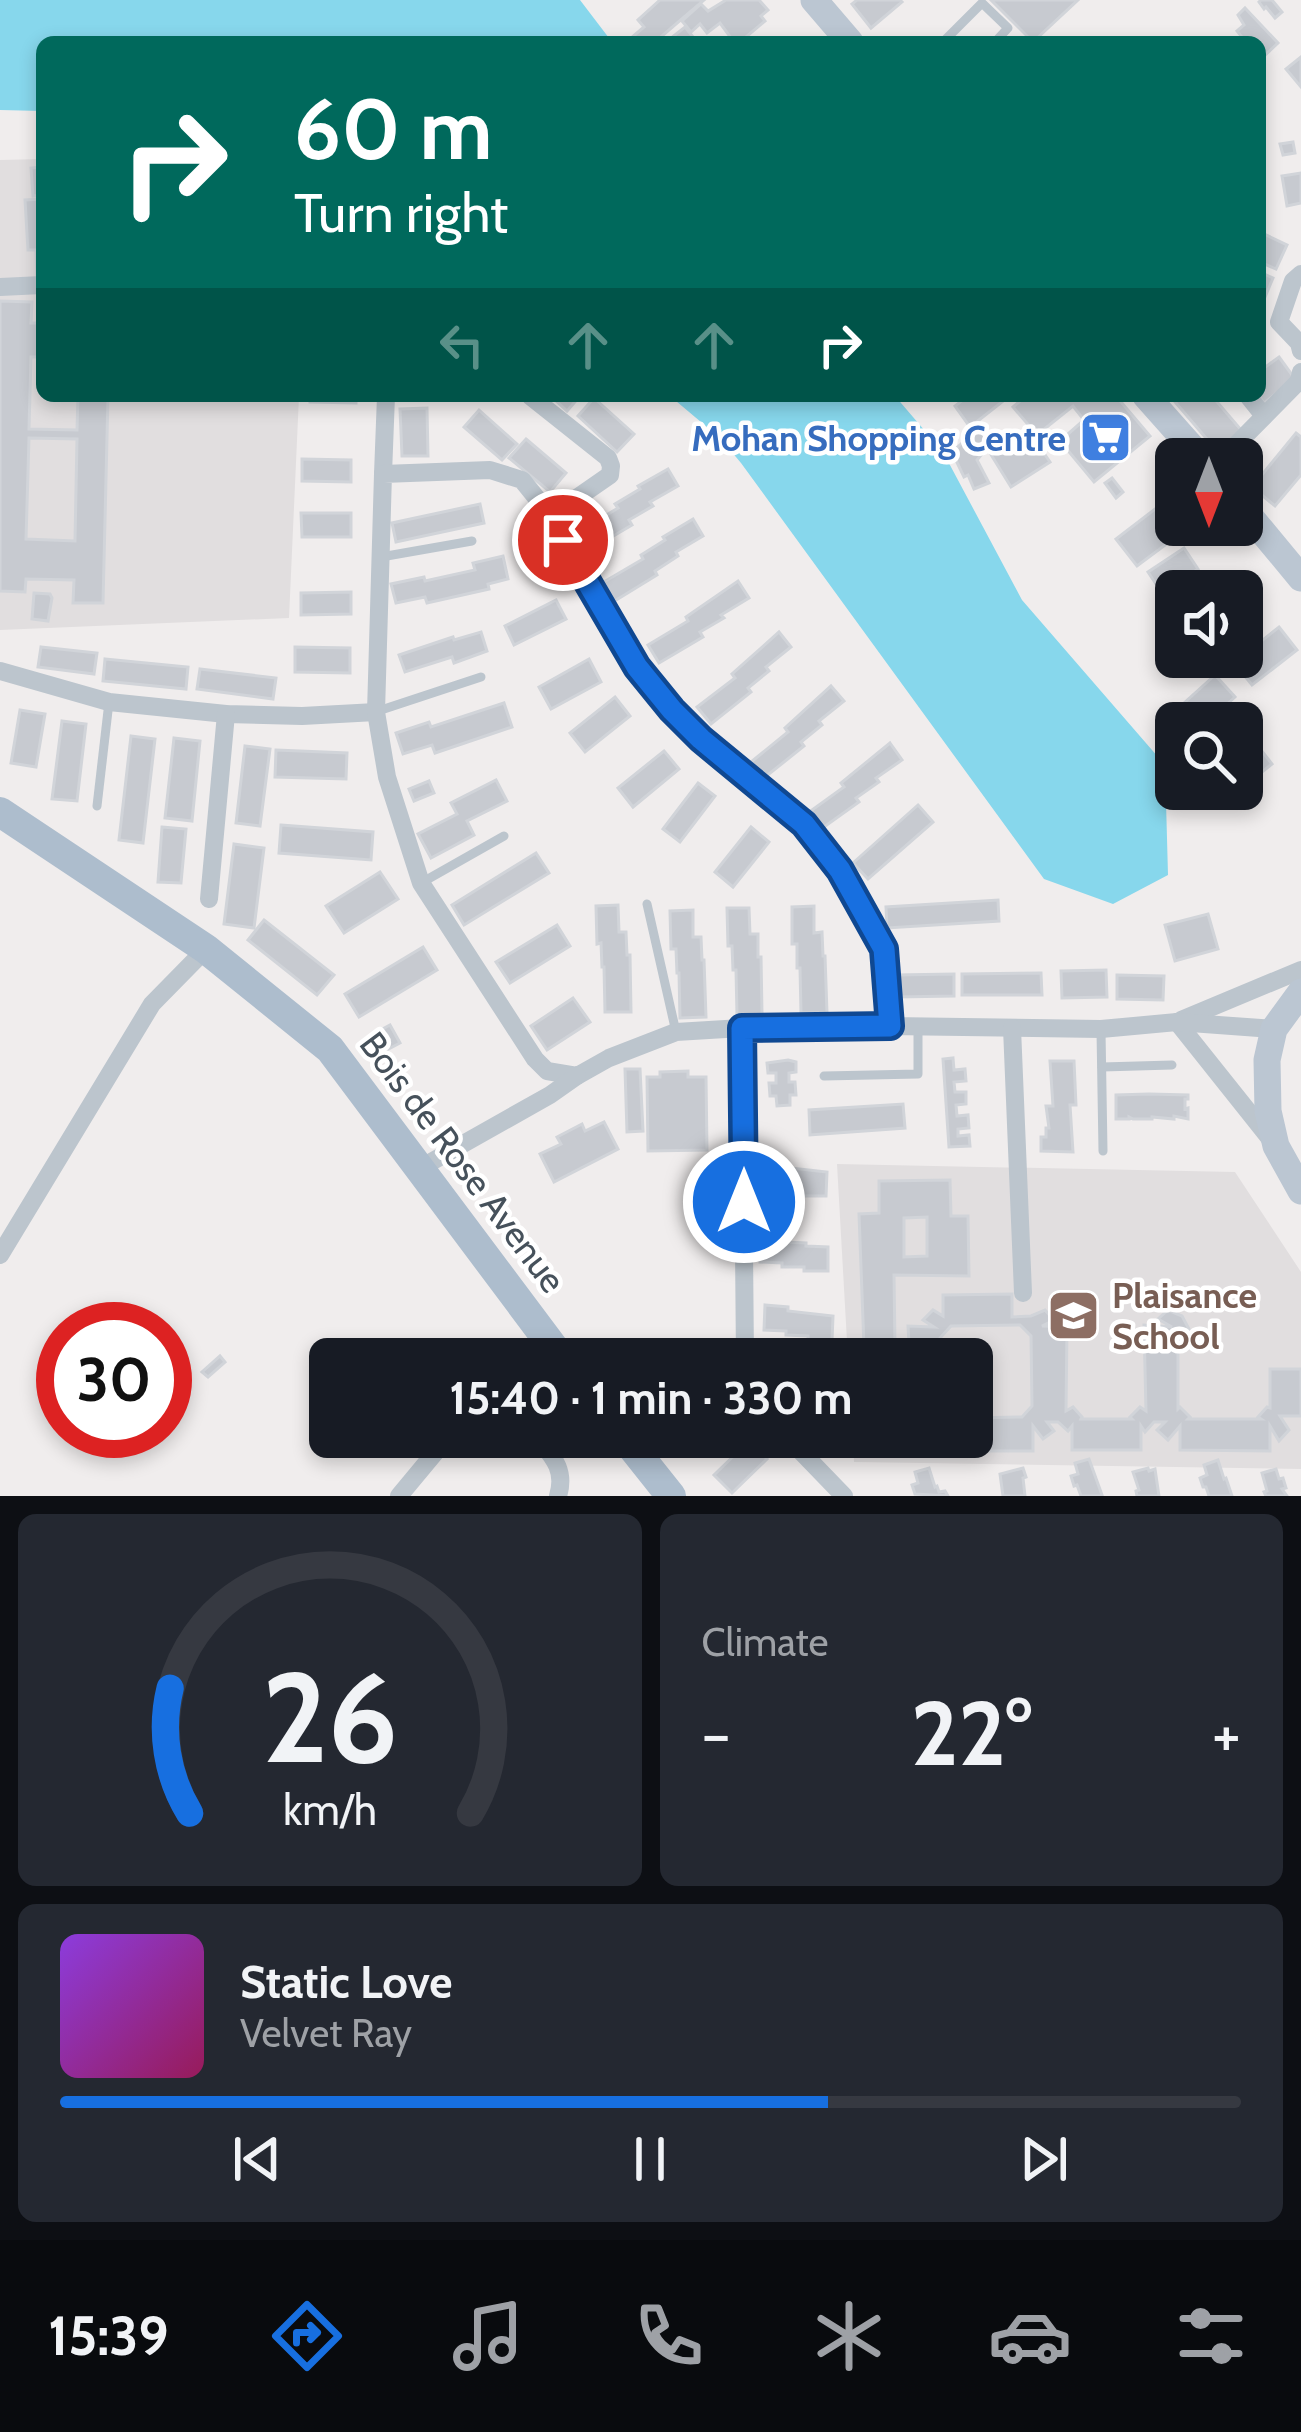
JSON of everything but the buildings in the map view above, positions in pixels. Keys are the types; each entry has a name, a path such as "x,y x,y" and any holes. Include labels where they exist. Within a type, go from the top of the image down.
{"main road":[{"path":"814,0 845,36"},
{"path":"1151,402 1183,438"},
{"path":"1263,532 1301,578"},
{"name":"Bois de Rose Avenue","path":"0,812 206,949 330,1049 546,1338"},
{"path":"1301,992 1274,1029 1267,1060 1268,1112 1276,1146 1301,1191"},
{"path":"641,1458 671,1496"}],"street":[{"path":"1301,274 1293,281 1279,322 1301,351"},
{"path":"0,287 36,285"},
{"path":"1243,438 1299,381 1301,372"},
{"path":"386,402 376,712 387,776 421,884 535,1059 548,1071 577,1076"},
{"path":"538,402 608,458 611,466 610,475 551,516"},
{"path":"1253,402 1264,416"},
{"path":"383,474 490,470 521,480 551,516 637,667 701,739 804,824 840,870 884,949 890,1026"},
{"path":"0,671 109,702 226,714 376,712"},
{"path":"208,899 226,714"},
{"path":"0,1255 152,1004 206,949"},
{"path":"1177,1022 1301,970"},
{"path":"424,1166 609,1058 676,1032 890,1026 1102,1029 1177,1022 1274,1029"},
{"path":"1177,1022 1276,1146"},
{"path":"742,1028 745,1338"},
{"path":"1012,1028 1023,1294"},
{"path":"399,1496 431,1458"},
{"path":"554,1458 562,1474 558,1496"},
{"path":"807,1458 844,1496"}],"lane":[{"path":"949,36 982,3 1008,28 1001,36"},
{"path":"381,557 472,541"},
{"path":"376,712 481,677"},
{"path":"97,806 109,702"},
{"path":"421,884 504,836"},
{"path":"647,904 676,1032"},
{"path":"824,1076 919,1074 918,1028"},
{"path":"1102,1029 1103,1151"},
{"path":"1102,1067 1172,1065"}],"shaded area":[{"path":"36,159 36,402 299,402 289,618 0,630 0,160"},
{"name":"Plaisance School","path":"837,1164 1235,1172 1301,1272 1301,1469 854,1462 854,1458 993,1458 993,1338 847,1338"}],"water":[{"path":"0,0 580,0 607,36 36,36 36,111 0,110"},
{"path":"677,402 900,402 943,452 1022,600 1155,753 1155,810 1166,810 1168,875 1113,904 1044,879 741,463"}],"place":[{"name":"Mohan Shopping Centre","path":"1105,438"},
{"name":"Plaisance School","path":"1073,1316"}],"route":[{"path":"563,540 637,667 701,739 804,824 840,870 884,949 890,1026 742,1028 744,1202"}]}
